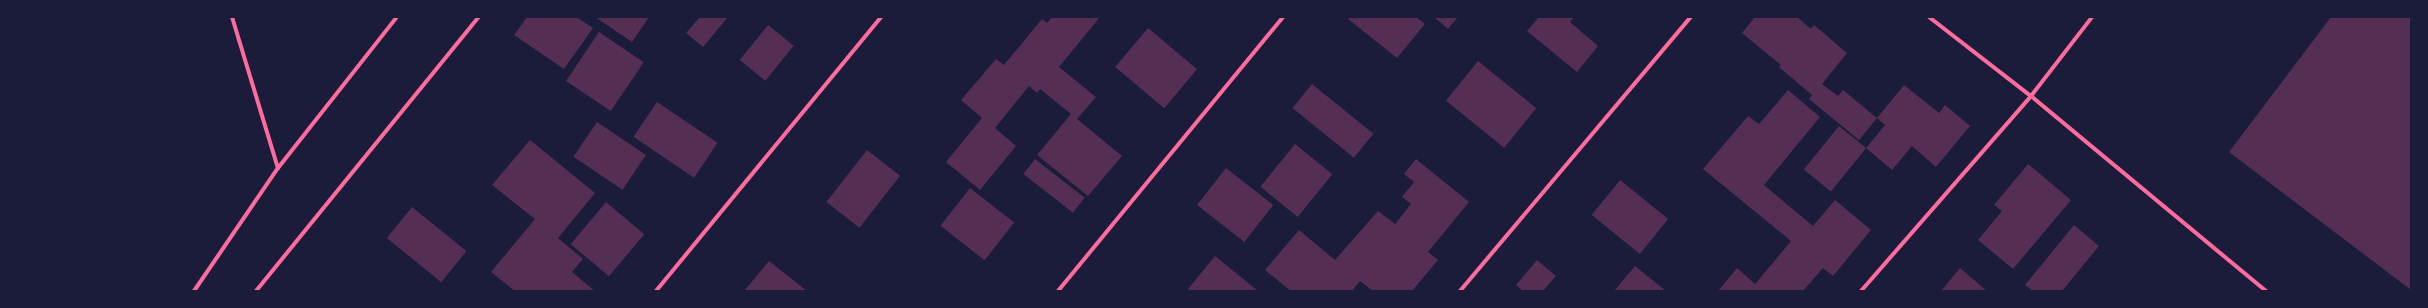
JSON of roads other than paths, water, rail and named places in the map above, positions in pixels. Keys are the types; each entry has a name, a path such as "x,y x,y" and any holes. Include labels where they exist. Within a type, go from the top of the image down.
{"street":[{"path":"232,17 278,168"},
{"path":"194,291 278,168 398,17"},
{"path":"256,291 479,17"},
{"path":"656,291 881,17"},
{"path":"1058,291 1283,17"},
{"path":"1460,291 1691,17"},
{"path":"1929,17 2032,96 2266,291"},
{"path":"1861,291 2032,96 2092,17"}]}
